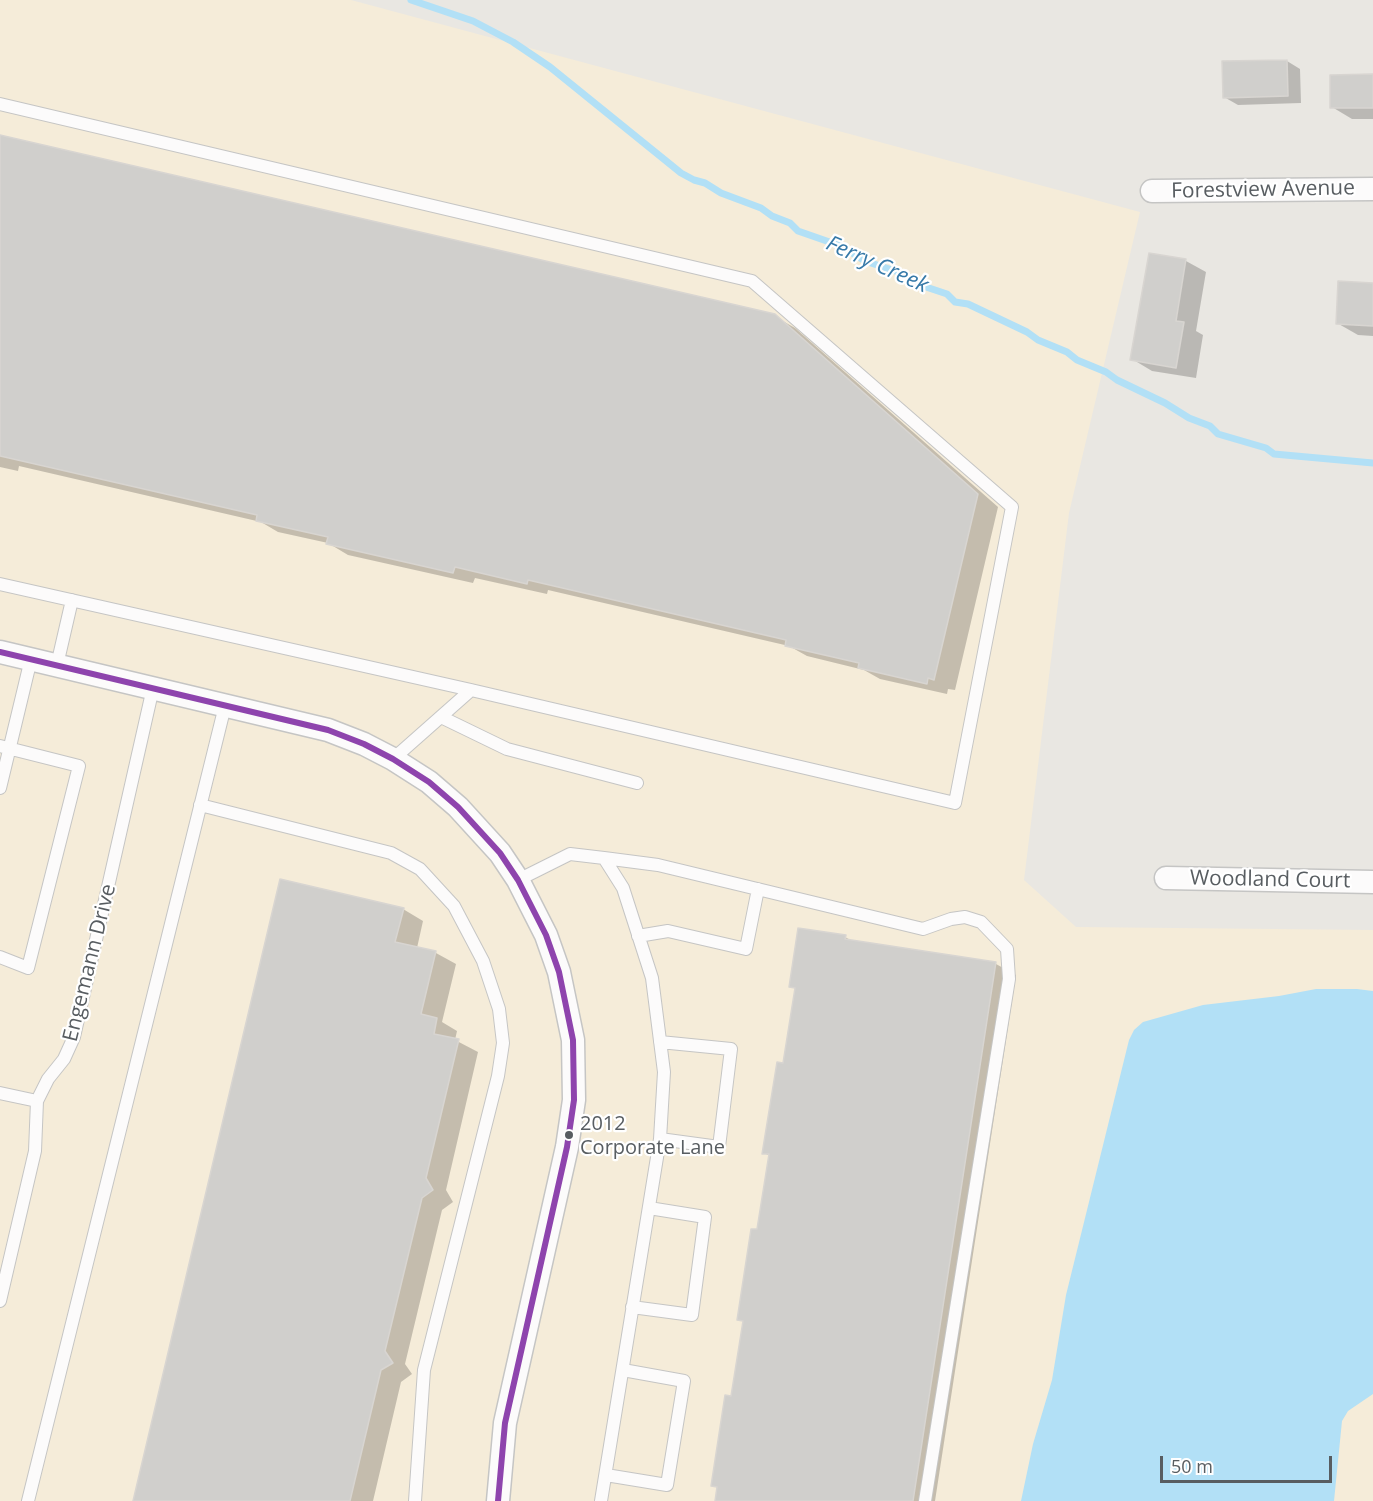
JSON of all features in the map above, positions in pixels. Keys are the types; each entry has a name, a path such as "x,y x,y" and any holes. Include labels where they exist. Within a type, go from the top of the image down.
{"street":[{"name":"Forestview Avenue","path":"1152,191 1373,189"},
{"path":"0,652 328,730 364,744 429,782 458,807 500,853 518,880 546,935 559,972 573,1040 574,1100 567,1147 504,1423 498,1501"},
{"name":"Woodland Court","path":"1166,878 1373,882"}],"lane":[{"path":"0,104 752,281 1012,507 955,803 471,690 0,584"},
{"path":"57,665 72,600"},
{"path":"0,788 5,747 32,659"},
{"name":"Engemann Drive","path":"0,1301 35,1151 37,1101 48,1079 64,1059 74,1037 153,688"},
{"path":"393,759 471,690"},
{"path":"28,1501 225,706"},
{"path":"441,717 507,749 637,783"},
{"path":"0,957 28,968 79,766 5,747"},
{"path":"200,805 391,853 420,869 454,906 483,961 499,1009 503,1043 498,1076 424,1370 415,1501"},
{"path":"518,880 570,854 658,865 923,929 951,919 965,917 981,921 1007,949 1009,980 925,1501"},
{"path":"602,1501 660,1139 664,1072 652,978 623,888 604,858"},
{"path":"638,936 668,931 746,949 758,889"},
{"path":"660,1042 731,1049 718,1147 660,1139"},
{"path":"0,1093 37,1101"},
{"path":"632,1306 692,1316 705,1217 649,1208"},
{"path":"606,1474 667,1485 684,1381 623,1370"}],"shaded area":[{"path":"0,0 351,0 1140,212 1069,513 1024,880 1076,927 1373,930 1373,1501 0,1501"}],"water":[{"path":"1316,989 1373,991 1373,1394 1348,1411 1342,1421 1334,1501 1021,1501 1033,1444 1052,1380 1066,1295 1129,1040 1134,1030 1143,1022 1203,1005"}],"building":[{"path":"1287,60 1288,96 1223,98 1222,61"},
{"path":"1373,74 1373,108 1330,108 1330,75"},
{"path":"0,135 775,314 978,494 934,680 928,678 927,684 858,668 859,663 785,646 786,640 528,580 527,584 455,567 453,573 326,544 328,537 256,521 257,515 0,456"},
{"path":"1149,253 1186,259 1176,321 1184,322 1176,368 1130,360"},
{"path":"1338,281 1373,283 1373,326 1336,324"},
{"path":"280,879 404,908 395,942 436,951 421,1014 437,1018 434,1034 459,1039 426,1178 433,1190 422,1198 385,1351 393,1363 381,1370 350,1501 133,1501"},
{"path":"798,928 846,935 845,939 996,962 913,1501 715,1501 717,1487 711,1486 725,1395 731,1396 743,1321 737,1320 751,1229 757,1229 769,1154 762,1154 777,1062 783,1063 795,988 789,987"}],"waterway":[{"name":"Ferry Creek","path":"411,0 473,21 513,42 550,67 681,173 694,180 761,208 772,216 790,223 798,231 841,246 865,261 904,274 923,286 947,294 955,302 968,304 1027,332 1038,340 1067,352 1077,360 1106,372 1117,380 1165,403 1189,418 1210,426 1218,434 1266,448 1274,454 1373,463"}],"transit line":[{"path":"0,652 328,730 364,744 429,782 458,807 500,853 518,880 546,935 559,972 573,1040 574,1100 567,1147 505,1423 498,1501"}],"place":[{"name":"2012 Corporate Lane","path":"569,1135"}]}
